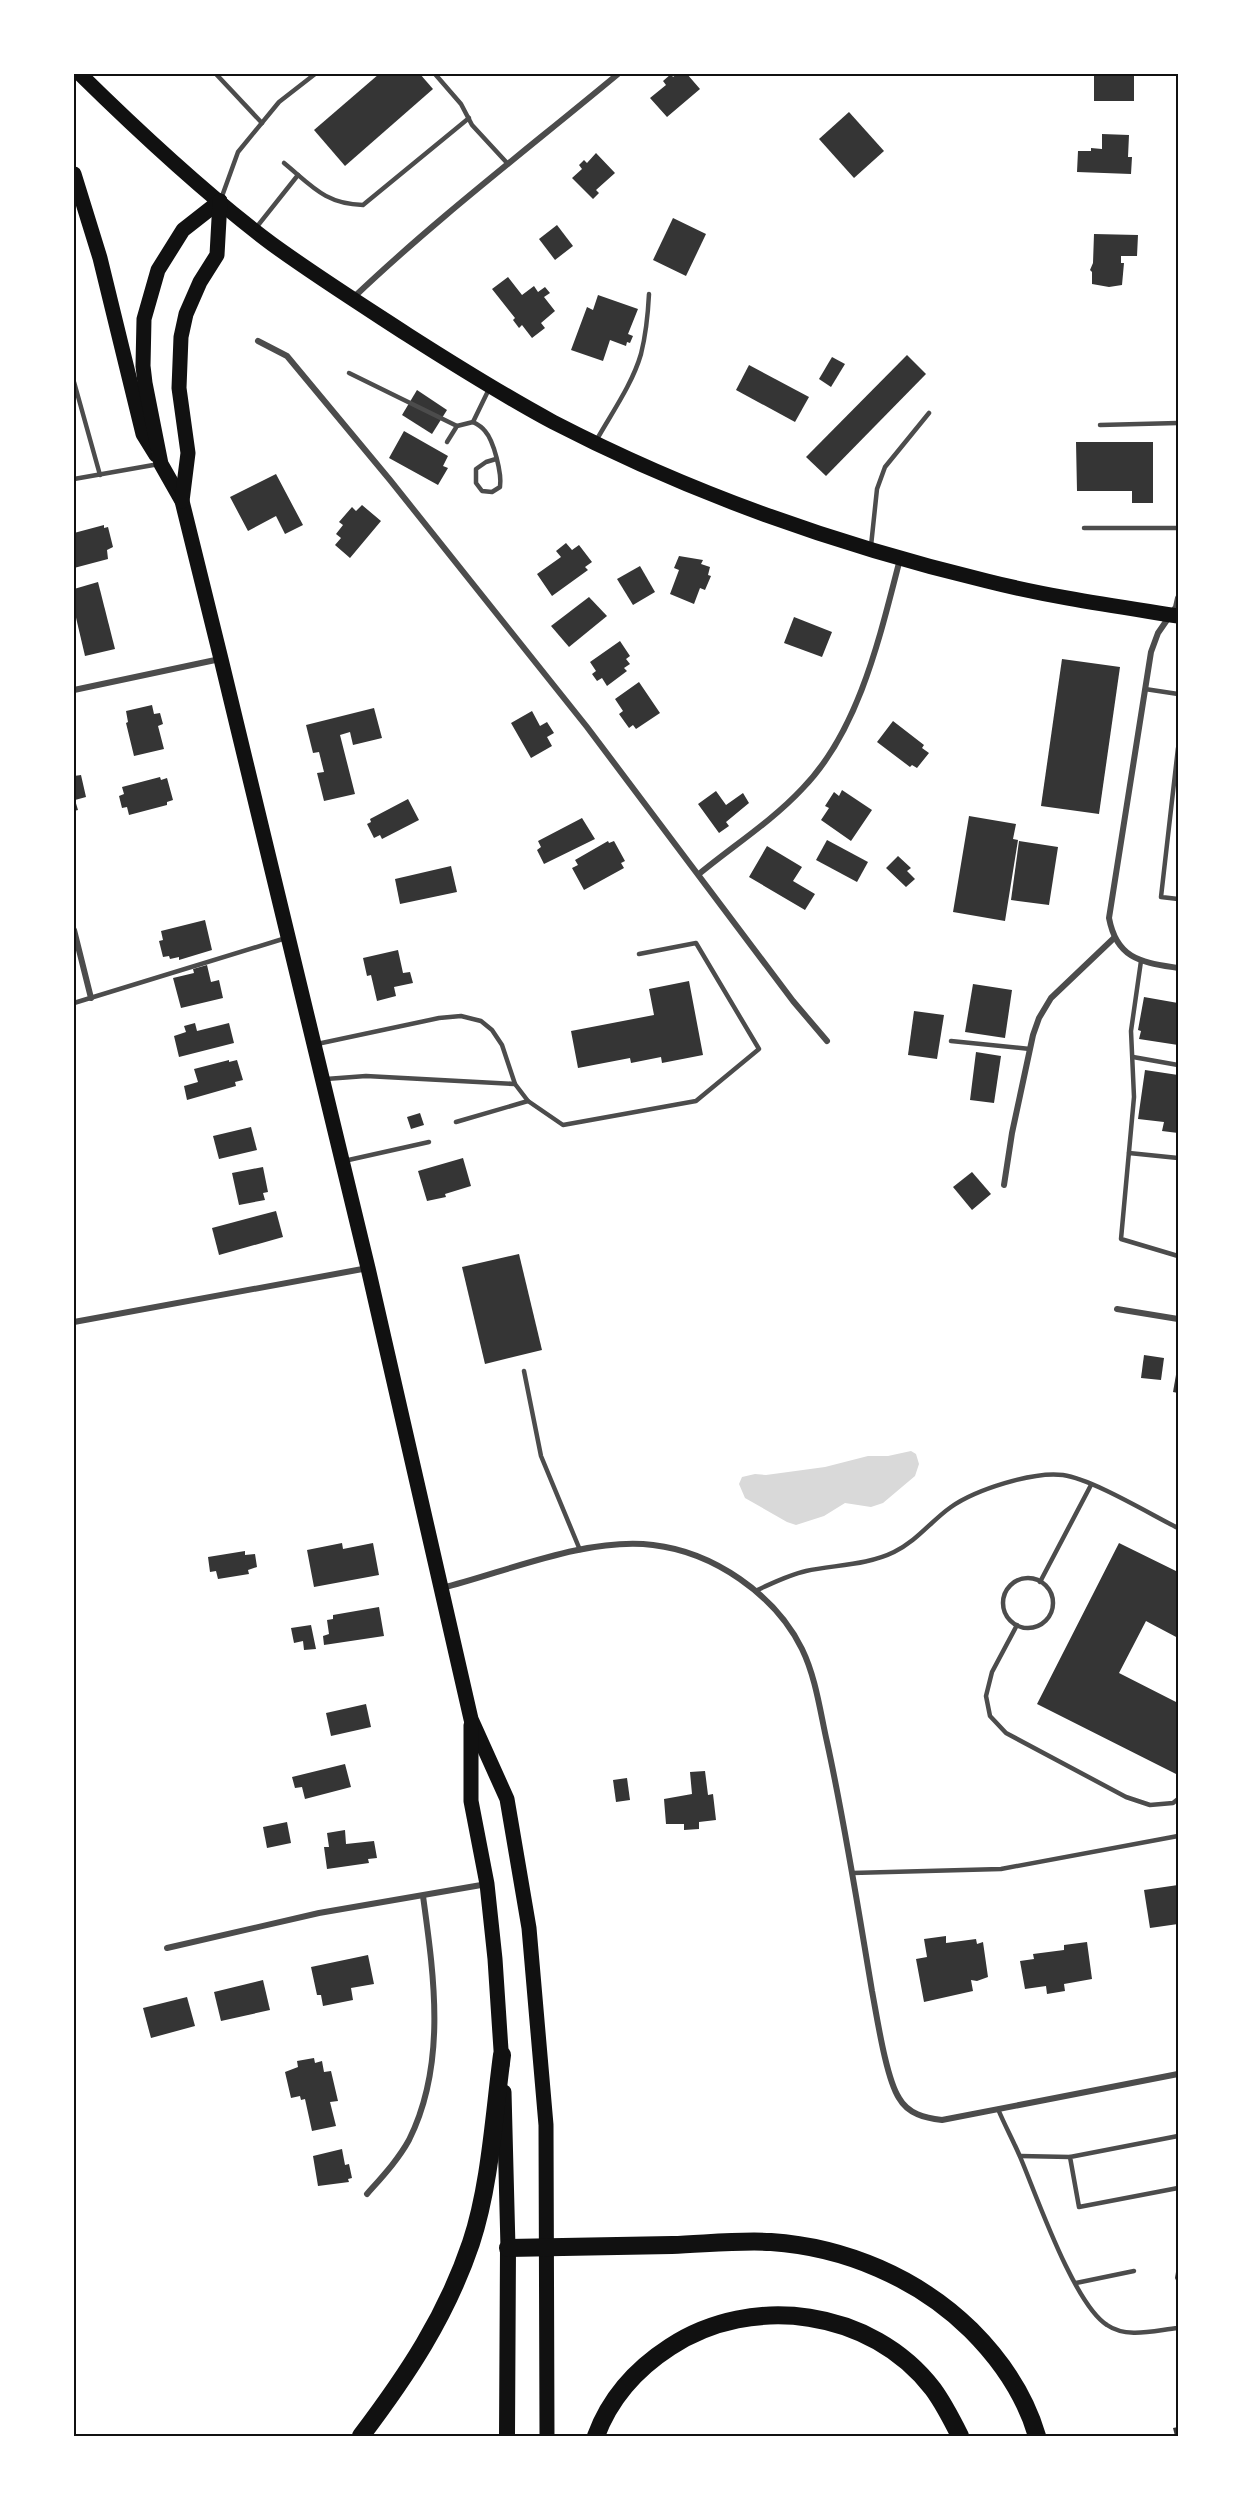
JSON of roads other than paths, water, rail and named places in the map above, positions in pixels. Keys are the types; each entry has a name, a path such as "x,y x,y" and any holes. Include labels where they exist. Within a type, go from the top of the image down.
{"highway":[{"path":"361,2436 406,2375 429,2338 452,2291 471,2241 487,2172 502,2055"},
{"path":"507,2436 508,2248 771,2242 814,2247 855,2258 896,2276 952,2312 980,2339 1025,2400 1037,2436"},
{"path":"596,2436 615,2397 632,2377 656,2356 683,2338 718,2323 750,2316 776,2314 809,2317 841,2325 871,2338 898,2355 932,2388 946,2407 960,2436"}],"main road":[{"path":"80,74 131,124 255,230 353,299 490,386 596,443 668,476 754,510 900,559 1002,585 1082,601 1175,615"},
{"path":"74,174 100,258 143,434 182,501 368,1268 471,1719 507,1799 529,1928 546,2125 547,2436"},
{"path":"161,464 143,366 143,335 147,302 158,270 183,230 220,201"},
{"path":"182,501 188,453 179,388 181,337 186,314 200,282 217,255 220,201"},
{"path":"471,1719 471,1801 487,1884 502,2055 508,2248"}],"street":[{"path":"353,299 403,250 618,74"},
{"path":"258,341 287,356 368,454 580,718 699,873 793,1001 827,1041"},
{"path":"699,873 802,790 829,755 840,737 863,683 884,621 900,559"},
{"path":"1179,598 1175,615 1158,633 1151,652 1133,778 1109,918 1114,938 1122,949 1140,961 1179,968"},
{"path":"74,690 222,659"},
{"path":"74,930 91,998"},
{"path":"1004,1185 1030,1049 1039,1018 1051,998 1114,938"},
{"path":"74,1322 368,1268"},
{"path":"1117,1309 1179,1319"},
{"path":"441,1588 580,1550 617,1544 652,1545 689,1553 719,1567 755,1591 786,1623 802,1648 812,1675 834,1774 892,2088 900,2101 912,2112 926,2118 942,2120 1179,2074"},
{"path":"167,1947 319,1913 487,1884"},
{"path":"367,2194 395,2162 408,2142 421,2114 428,2085 435,2026 434,1979 423,1896"}],"lane":[{"path":"216,74 262,123"},
{"path":"220,201 238,152 279,102 315,74"},
{"path":"435,74 461,104 472,125 508,164"},
{"path":"284,164 321,194 342,204 363,206 469,118"},
{"path":"255,230 298,175"},
{"path":"596,443 634,373 647,325 649,294"},
{"path":"349,373 456,426 473,422"},
{"path":"74,381 100,475"},
{"path":"473,422 490,386"},
{"path":"870,550 877,489 885,468 929,413"},
{"path":"473,422 486,432 502,475 500,487 492,492 482,491 476,483 476,469 496,459"},
{"path":"1100,425 1179,423"},
{"path":"447,442 456,426"},
{"path":"74,479 161,464"},
{"path":"1084,528 1179,528"},
{"path":"1145,689 1179,694"},
{"path":"1179,748 1161,897 1179,899"},
{"path":"1171,803 1179,804"},
{"path":"74,1003 288,938"},
{"path":"314,1044 439,1018 461,1016 481,1021 492,1030 502,1045 515,1084 528,1101 562,1125 696,1101 759,1049 696,943 639,954"},
{"path":"1140,961 1131,1031 1134,1097 1121,1239 1179,1256"},
{"path":"951,1041 1030,1049"},
{"path":"1132,1057 1179,1065"},
{"path":"322,1079 366,1076 515,1084"},
{"path":"456,1122 528,1101"},
{"path":"342,1162 429,1142"},
{"path":"1129,1153 1179,1158"},
{"path":"524,1371 541,1456 580,1550"},
{"path":"755,1591 802,1572 893,1553 911,1542 949,1508 977,1491 1034,1477 1063,1475 1091,1485 1179,1528"},
{"path":"1040,1582 1091,1485"},
{"path":"1033,1579 1040,1582 1052,1594 1052,1611 1042,1624 1025,1628 1017,1625 1006,1614 1004,1607 1007,1592 1017,1581 1033,1579"},
{"path":"1017,1625 992,1672 986,1696 990,1716 1006,1733 1126,1797 1150,1805 1173,1803 1179,1798"},
{"path":"852,1873 1000,1869 1179,1836"},
{"path":"998,2109 1054,2239 1090,2308 1107,2326 1130,2333 1179,2328"},
{"path":"1020,2156 1070,2157 1179,2136"},
{"path":"1070,2157 1079,2207 1179,2188"},
{"path":"1076,2283 1134,2271"}]}
